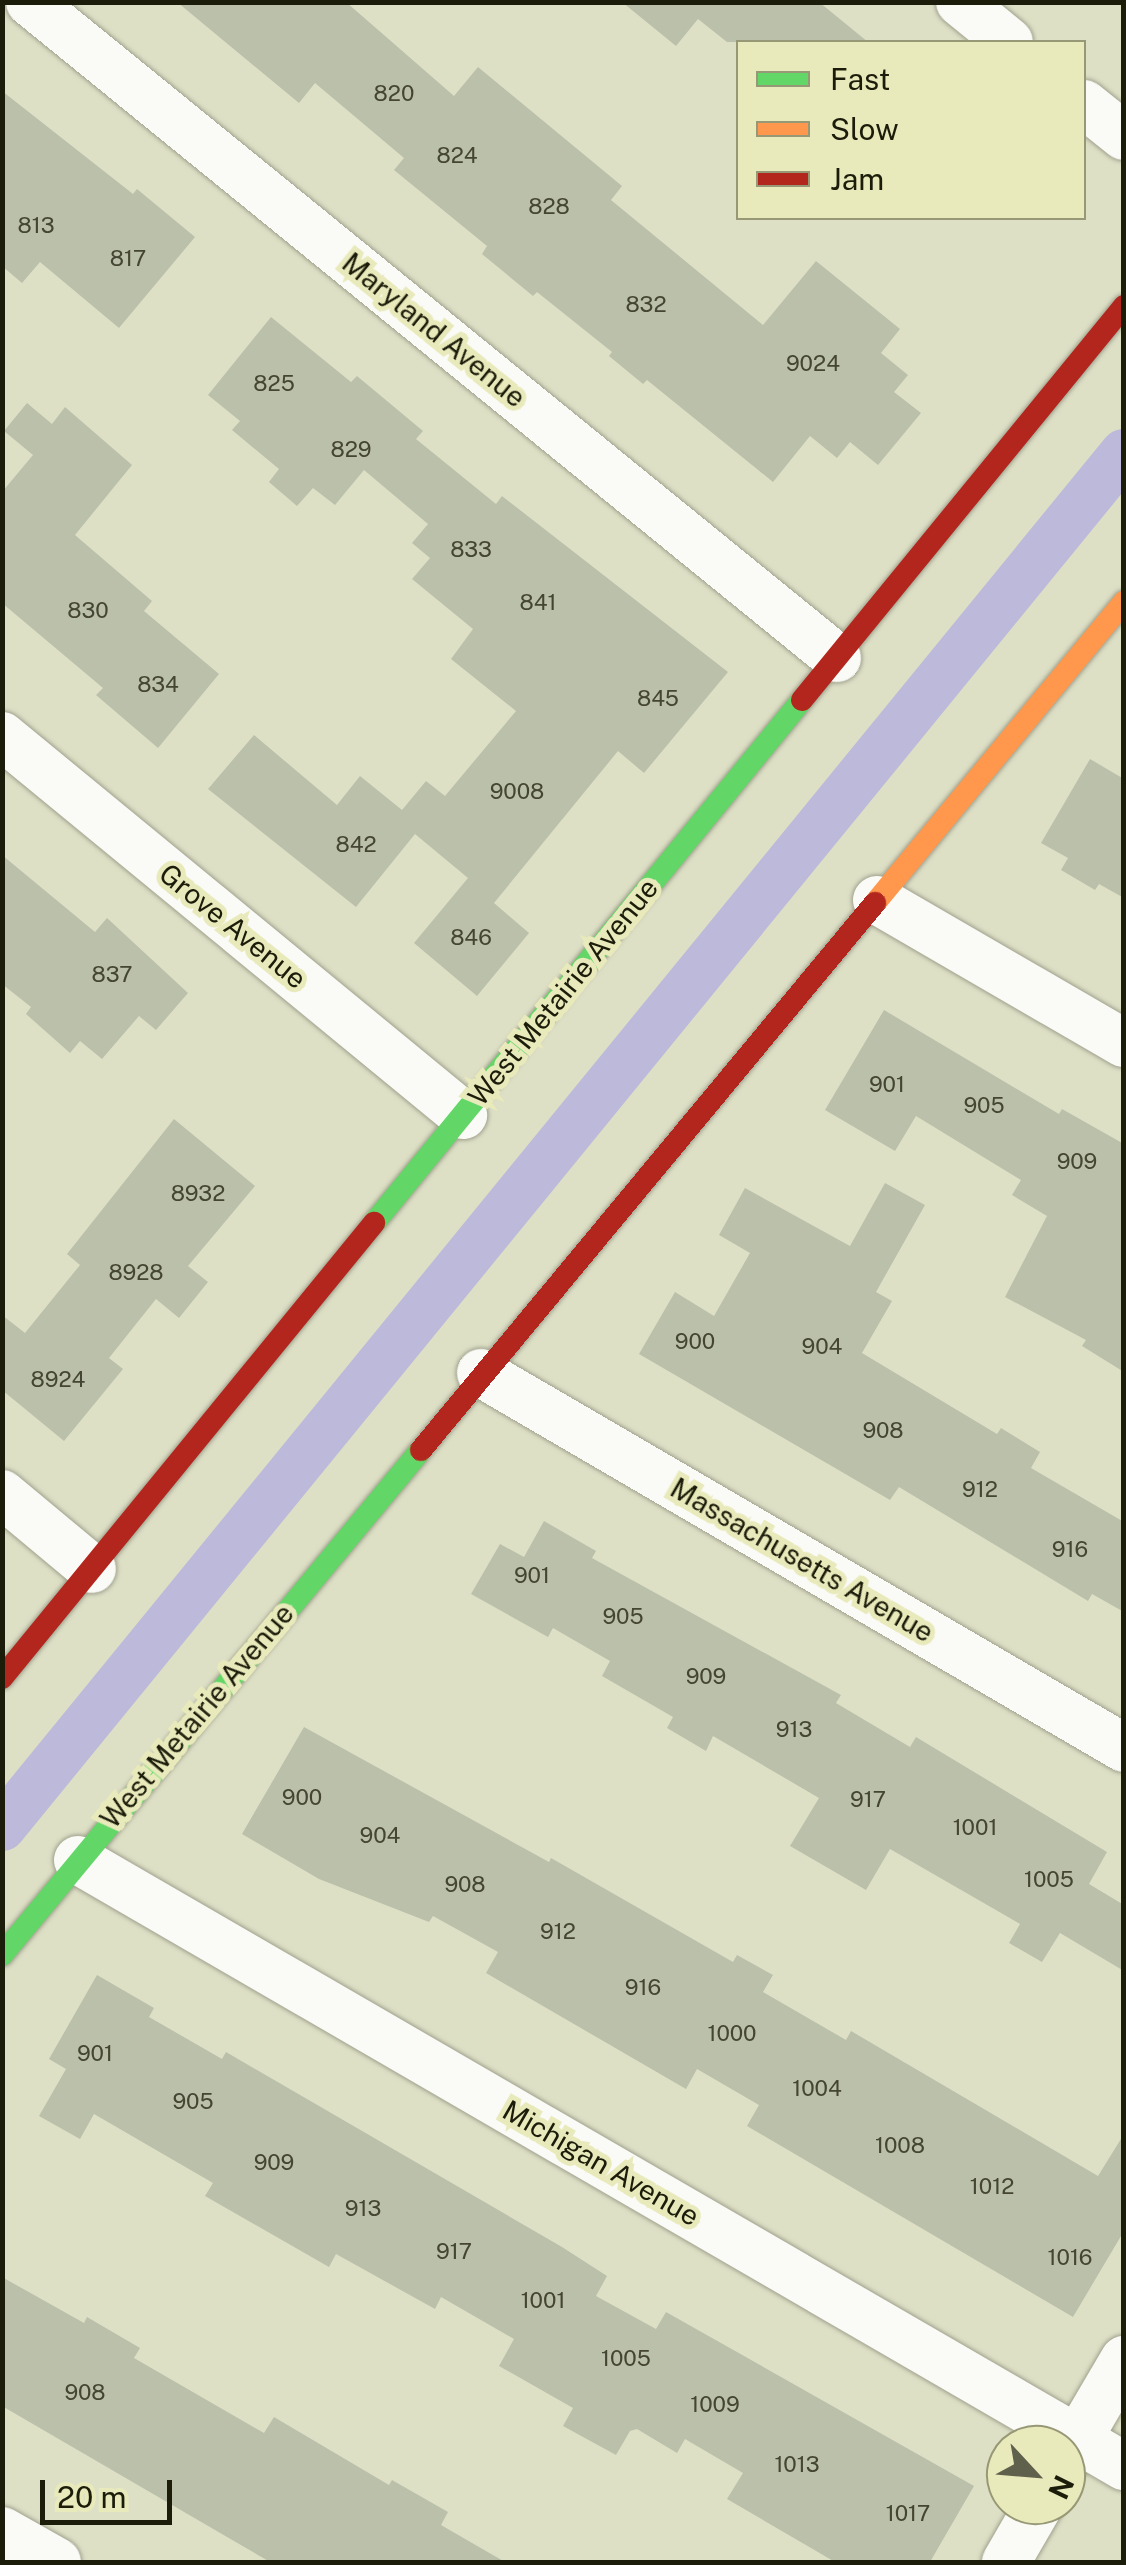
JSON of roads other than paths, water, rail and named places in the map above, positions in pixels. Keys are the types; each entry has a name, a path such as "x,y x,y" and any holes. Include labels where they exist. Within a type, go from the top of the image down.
{"main road":[{"name":"West Metairie Avenue","path":"2,1678 1124,306"},
{"name":"West Metairie Avenue","path":"2,1955 1124,602"}],"street":[{"name":"Maryland Avenue","path":"30,2 837,658"},
{"path":"960,2 1007,40"},
{"path":"1086,106 1124,136"},
{"name":"Grove Avenue","path":"2,736 463,1115"},
{"path":"876,900 1124,1043"},
{"name":"Massachusetts Avenue","path":"481,1373 1124,1748"},
{"path":"2,1494 92,1569"},
{"name":"Michigan Avenue","path":"78,1860 1031,2425"},
{"path":"1086,2425 1124,2360"},
{"name":"Michigan Avenue","path":"1086,2454 1124,2466"},
{"path":"1006,2562 1027,2525"},
{"path":"2,2531 57,2562"}],"waterway":[{"path":"2,1827 1124,453"}]}
